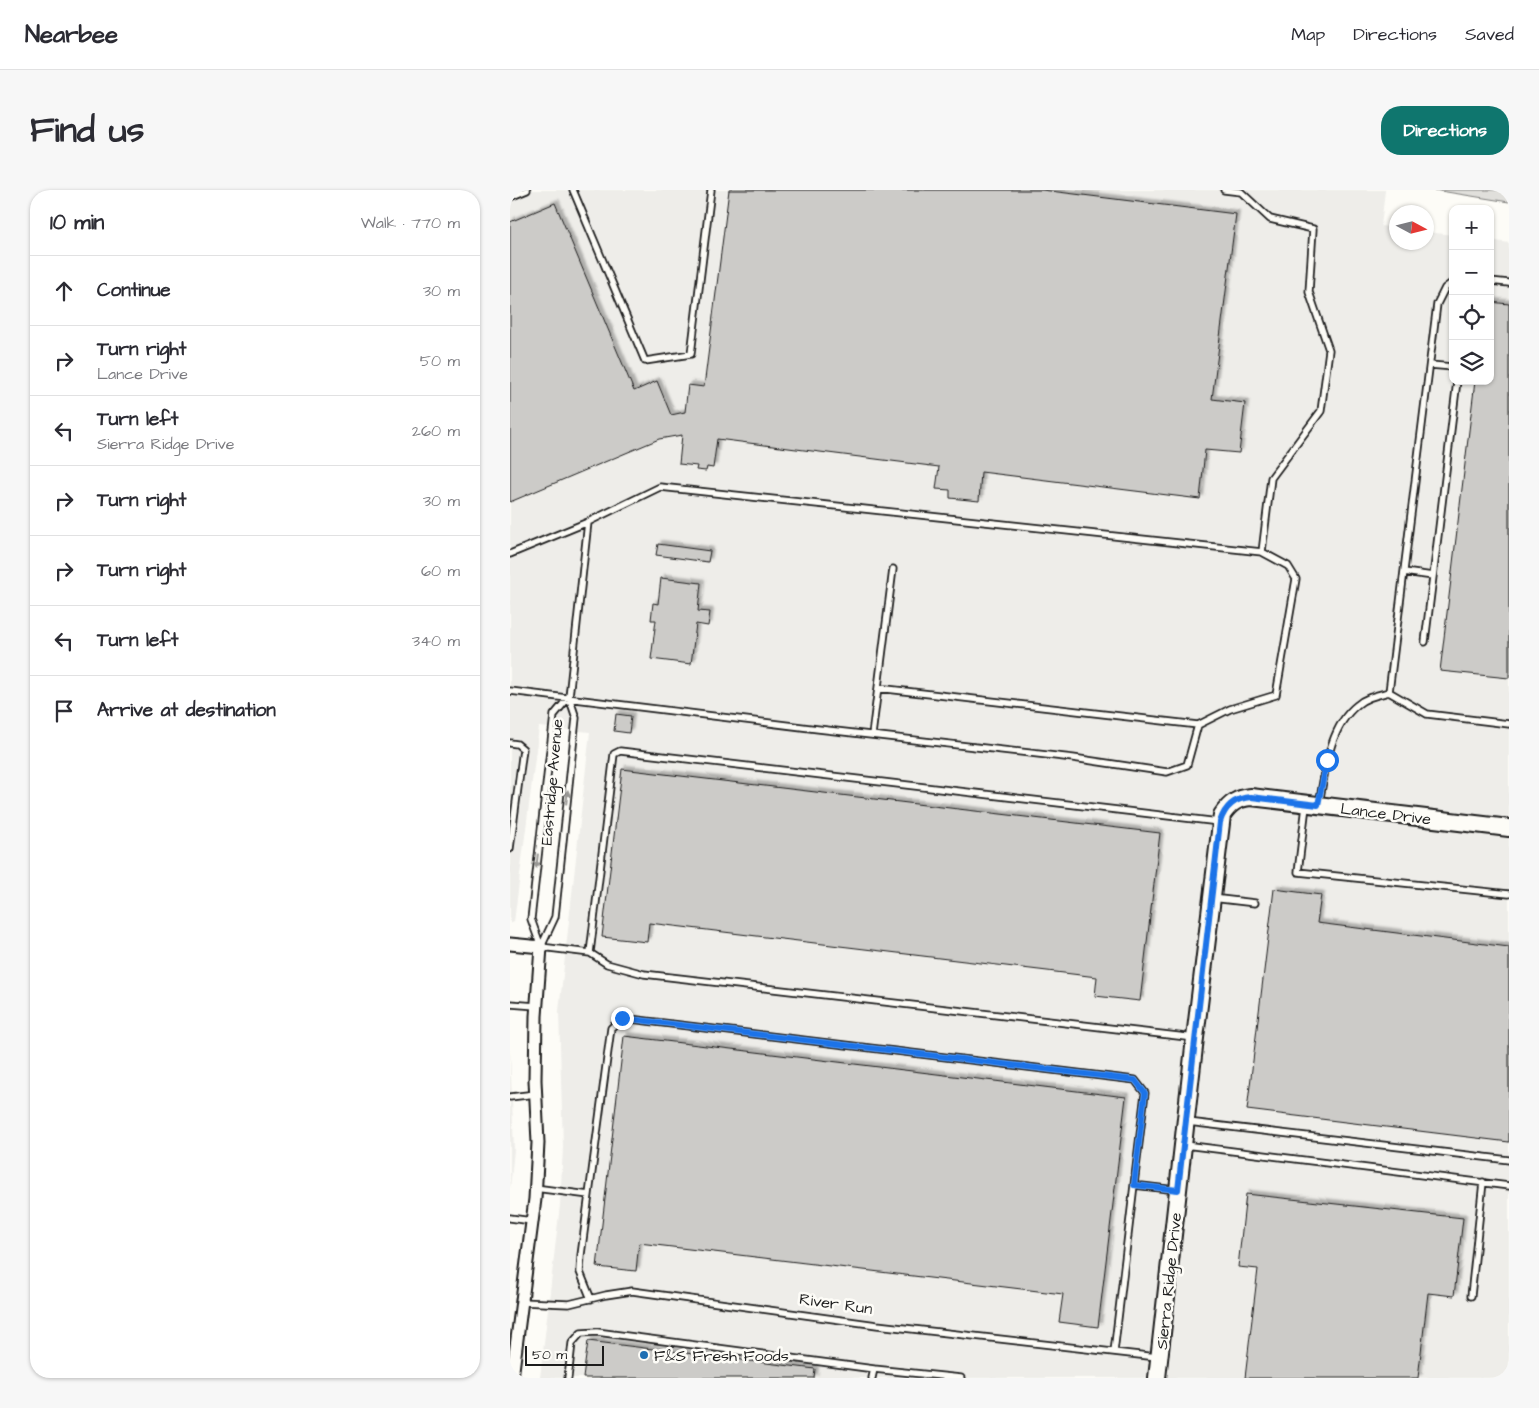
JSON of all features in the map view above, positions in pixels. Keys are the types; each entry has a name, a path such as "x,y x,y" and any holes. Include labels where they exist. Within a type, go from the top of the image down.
{"street":[{"name":"Lance Drive","path":"1234,801 1242,797 1251,797 1509,828"},
{"name":"Sierra Ridge Drive","path":"1157,1378 1220,822 1226,808 1234,801"},
{"path":"510,944 541,948"},
{"name":"Eastridge Avenue","path":"512,1378 516,1301 532,1221 535,1188 538,1143 536,1006 541,948"}],"lane":[{"path":"510,197 527,190"},
{"path":"573,190 646,361 691,354 711,190"},
{"path":"1224,190 1241,192 1270,219 1313,229 1309,292 1329,350 1321,411 1271,478 1262,552"},
{"path":"1494,281 1509,283"},
{"path":"1389,692 1437,304 1445,288 1449,285"},
{"path":"1430,365 1449,367"},
{"path":"1425,642 1457,385"},
{"path":"510,554 588,522 660,487 1262,552 1288,566 1296,579 1276,695 1230,709 1198,726 878,688"},
{"path":"569,697 588,522"},
{"path":"872,735 894,569"},
{"path":"1404,572 1433,576"},
{"path":"510,690 1073,758 1167,772 1188,765 1198,726"},
{"path":"1509,724 1427,714 1389,692 1372,696 1357,704 1346,716 1336,735 1327,760 1312,805 1298,872 1509,894"},
{"name":"Eastridge Avenue","path":"541,948 555,917 576,718 569,697"},
{"name":"Eastridge Avenue","path":"541,948 530,919 554,715 569,697"},
{"path":"510,743 517,744 522,749 510,849"},
{"path":"590,953 614,754 620,751 1220,822"},
{"path":"1211,898 1255,902"},
{"path":"541,948 590,953 607,964 644,974 1195,1038"},
{"path":"510,1004 536,1006"},
{"path":"591,1299 580,1272 611,1028 622,1018 1135,1080 1145,1093 1114,1352"},
{"path":"510,1097 536,1094"},
{"path":"1186,1122 1509,1160"},
{"path":"1183,1145 1509,1186"},
{"path":"1471,1296 1483,1182"},
{"path":"1134,1185 1178,1190"},
{"path":"535,1188 589,1195"},
{"path":"510,1218 532,1221"},
{"name":"River Run","path":"516,1301 569,1304 632,1291 877,1325 1160,1357"},
{"path":"568,1378 572,1343 581,1334 597,1332 874,1369 961,1378"},
{"path":"872,1378 874,1369"}],"shaded area":[{"path":"510,190 1385,190 1381,226 1389,227 1389,250 1434,250 1434,233 1449,235 1449,385 1494,385 1494,241 1509,243 1509,1378 540,1378 560,1205 563,1147 559,1011 590,732 539,727 514,922 510,924"},
{"path":"1434,190 1509,190 1509,202"},
{"path":"510,1050 514,1150 510,1189"}],"building":[{"path":"729,190 1042,190 1236,214 1212,399 1245,403 1239,453 1205,450 1200,499 981,472 979,501 950,498 950,490 936,489 939,467 717,439 713,468 707,467 706,471 696,470 697,466 679,464 682,435 659,439 510,502 510,222 555,203 634,391 657,381 671,415 685,412 688,385 704,387"},
{"path":"1494,302 1509,304 1509,678 1440,671 1475,385 1494,385"},
{"path":"658,544 710,551 708,562 656,555"},
{"path":"661,578 701,583 698,611 710,612 708,626 696,624 691,664 651,659 656,620 651,620 653,603 658,604"},
{"path":"616,714 631,716 629,733 614,731"},
{"path":"622,769 1160,833 1140,1001 1095,996 1097,977 649,923 647,942 602,937"},
{"path":"1274,889 1321,895 1317,923 1509,947 1509,1142 1247,1110"},
{"path":"624,1036 1126,1097 1098,1327 1059,1322 1063,1294 639,1243 636,1271 597,1267"},
{"path":"1246,1194 1463,1218 1454,1296 1428,1293 1418,1378 1245,1378 1258,1269 1238,1267"},
{"name":"F&S Fresh Foods","path":"588,1341 815,1369 814,1378 583,1378"}],"place":[{"name":"F&S Fresh Foods","path":"644,1355"}],"route":[{"path":"622,1018 814,1043 1135,1080 1145,1093 1134,1185 1178,1190 1222,815 1226,808 1242,797 1318,805 1327,760"}]}
